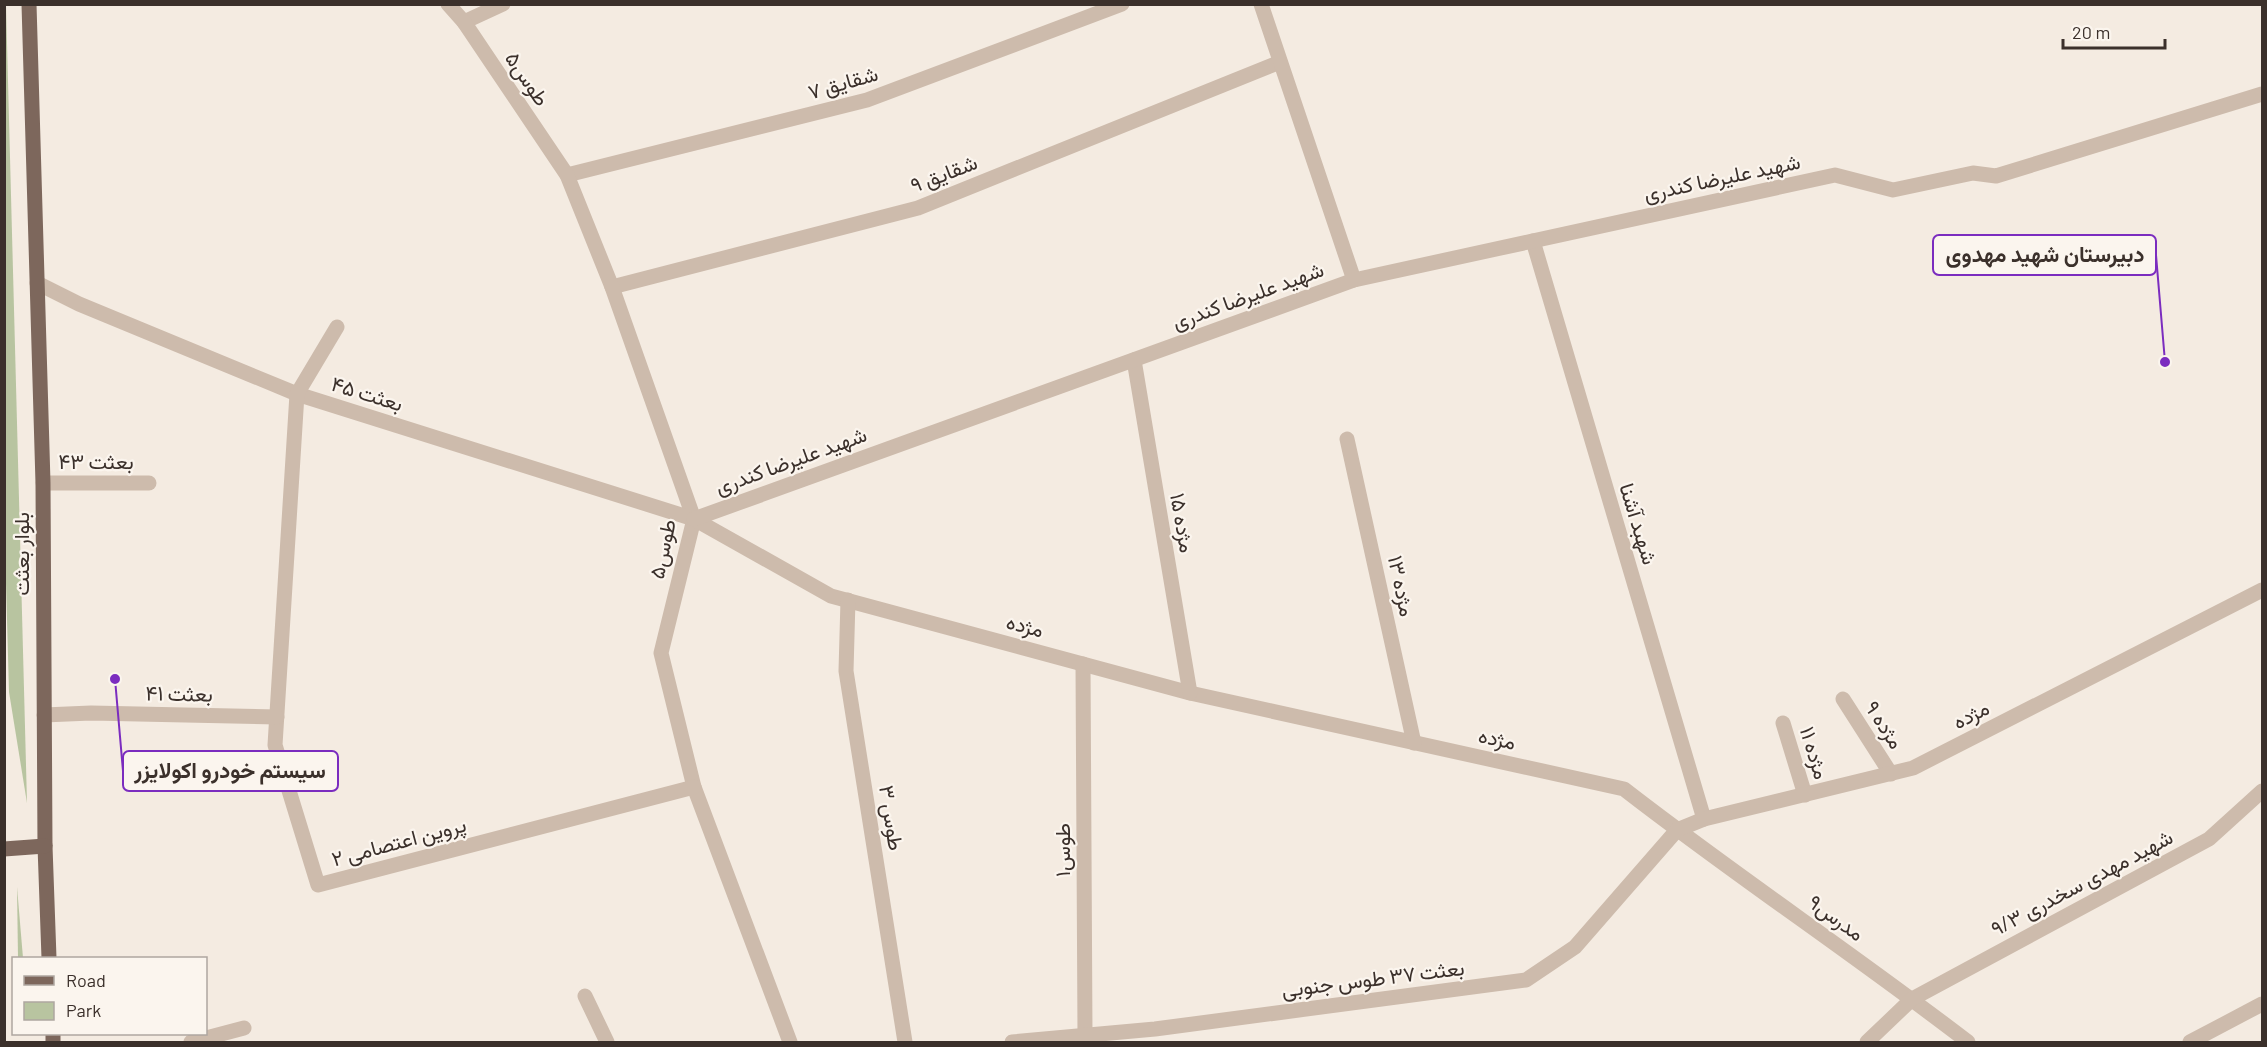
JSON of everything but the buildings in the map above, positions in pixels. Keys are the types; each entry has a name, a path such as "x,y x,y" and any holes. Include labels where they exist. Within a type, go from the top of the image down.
{"main road":[{"name":"بلوار بعثت","path":"29,4 43,483 45,846 49,957"},
{"path":"4,849 45,846"}],"street":[{"name":"طوس۵","path":"448,4 464,22 567,175 612,287 694,519 661,653 694,787 790,1042"},
{"path":"464,22 503,4"},
{"name":"شقایق ۷","path":"567,175 867,100 1122,4"},
{"path":"1261,4 1354,280"},
{"name":"شقایق ۹","path":"612,287 918,208 1280,62"},
{"name":"شهید علیرضا کندری","path":"694,519 1354,280 1835,175 1893,190 1973,173 1996,176 2262,94"},
{"name":"شهبد آشنا","path":"1533,241 1704,819"},
{"name":"بعثت ۴۵","path":"37,283 78,304 297,394 694,519"},
{"path":"297,394 337,327"},
{"name":"مژده ۱۵","path":"1134,360 1190,693"},
{"name":"پروین اعتصامی ۲","path":"297,394 275,745 318,885 694,787"},
{"name":"مژده ۱۳","path":"1347,439 1414,742"},
{"name":"بعثت ۴۳","path":"43,483 148,483"},
{"name":"مژده","path":"694,519 831,596 1190,693 1624,789 1677,830 1704,819 1913,768 2262,590"},
{"name":"طوس ۳","path":"848,600 846,671 905,1042"},
{"name":"طوس۱","path":"1083,664 1084,1035"},
{"name":"مژده ۹","path":"1843,699 1891,774"},
{"name":"بعثت ۴۱","path":"44,715 91,713 277,717"},
{"name":"مژده ۱۱","path":"1783,723 1805,795"},
{"name":"شهید مهدی سخدری ۹/۳","path":"1867,1042 1912,999 2209,839 2262,791"},
{"name":"بعثت ۳۷ طوس جنوبی","path":"1012,1042 1084,1035 1157,1036 1526,980 1575,947 1677,830"},
{"name":"مدرس۹","path":"1677,830 1968,1042"},
{"path":"585,996 607,1042"},
{"path":"2190,1042 2262,1004"},
{"path":"191,1042 244,1028"}],"green space":[{"path":"4,5 6,5 27,803 9,692 4,511"},
{"path":"17,887 23,957 18,957"}],"place":[{"name":"دبیرستان شهید مهدوی","path":"2165,362"},
{"name":"سیستم خودرو اکولایزر","path":"115,679"}]}
